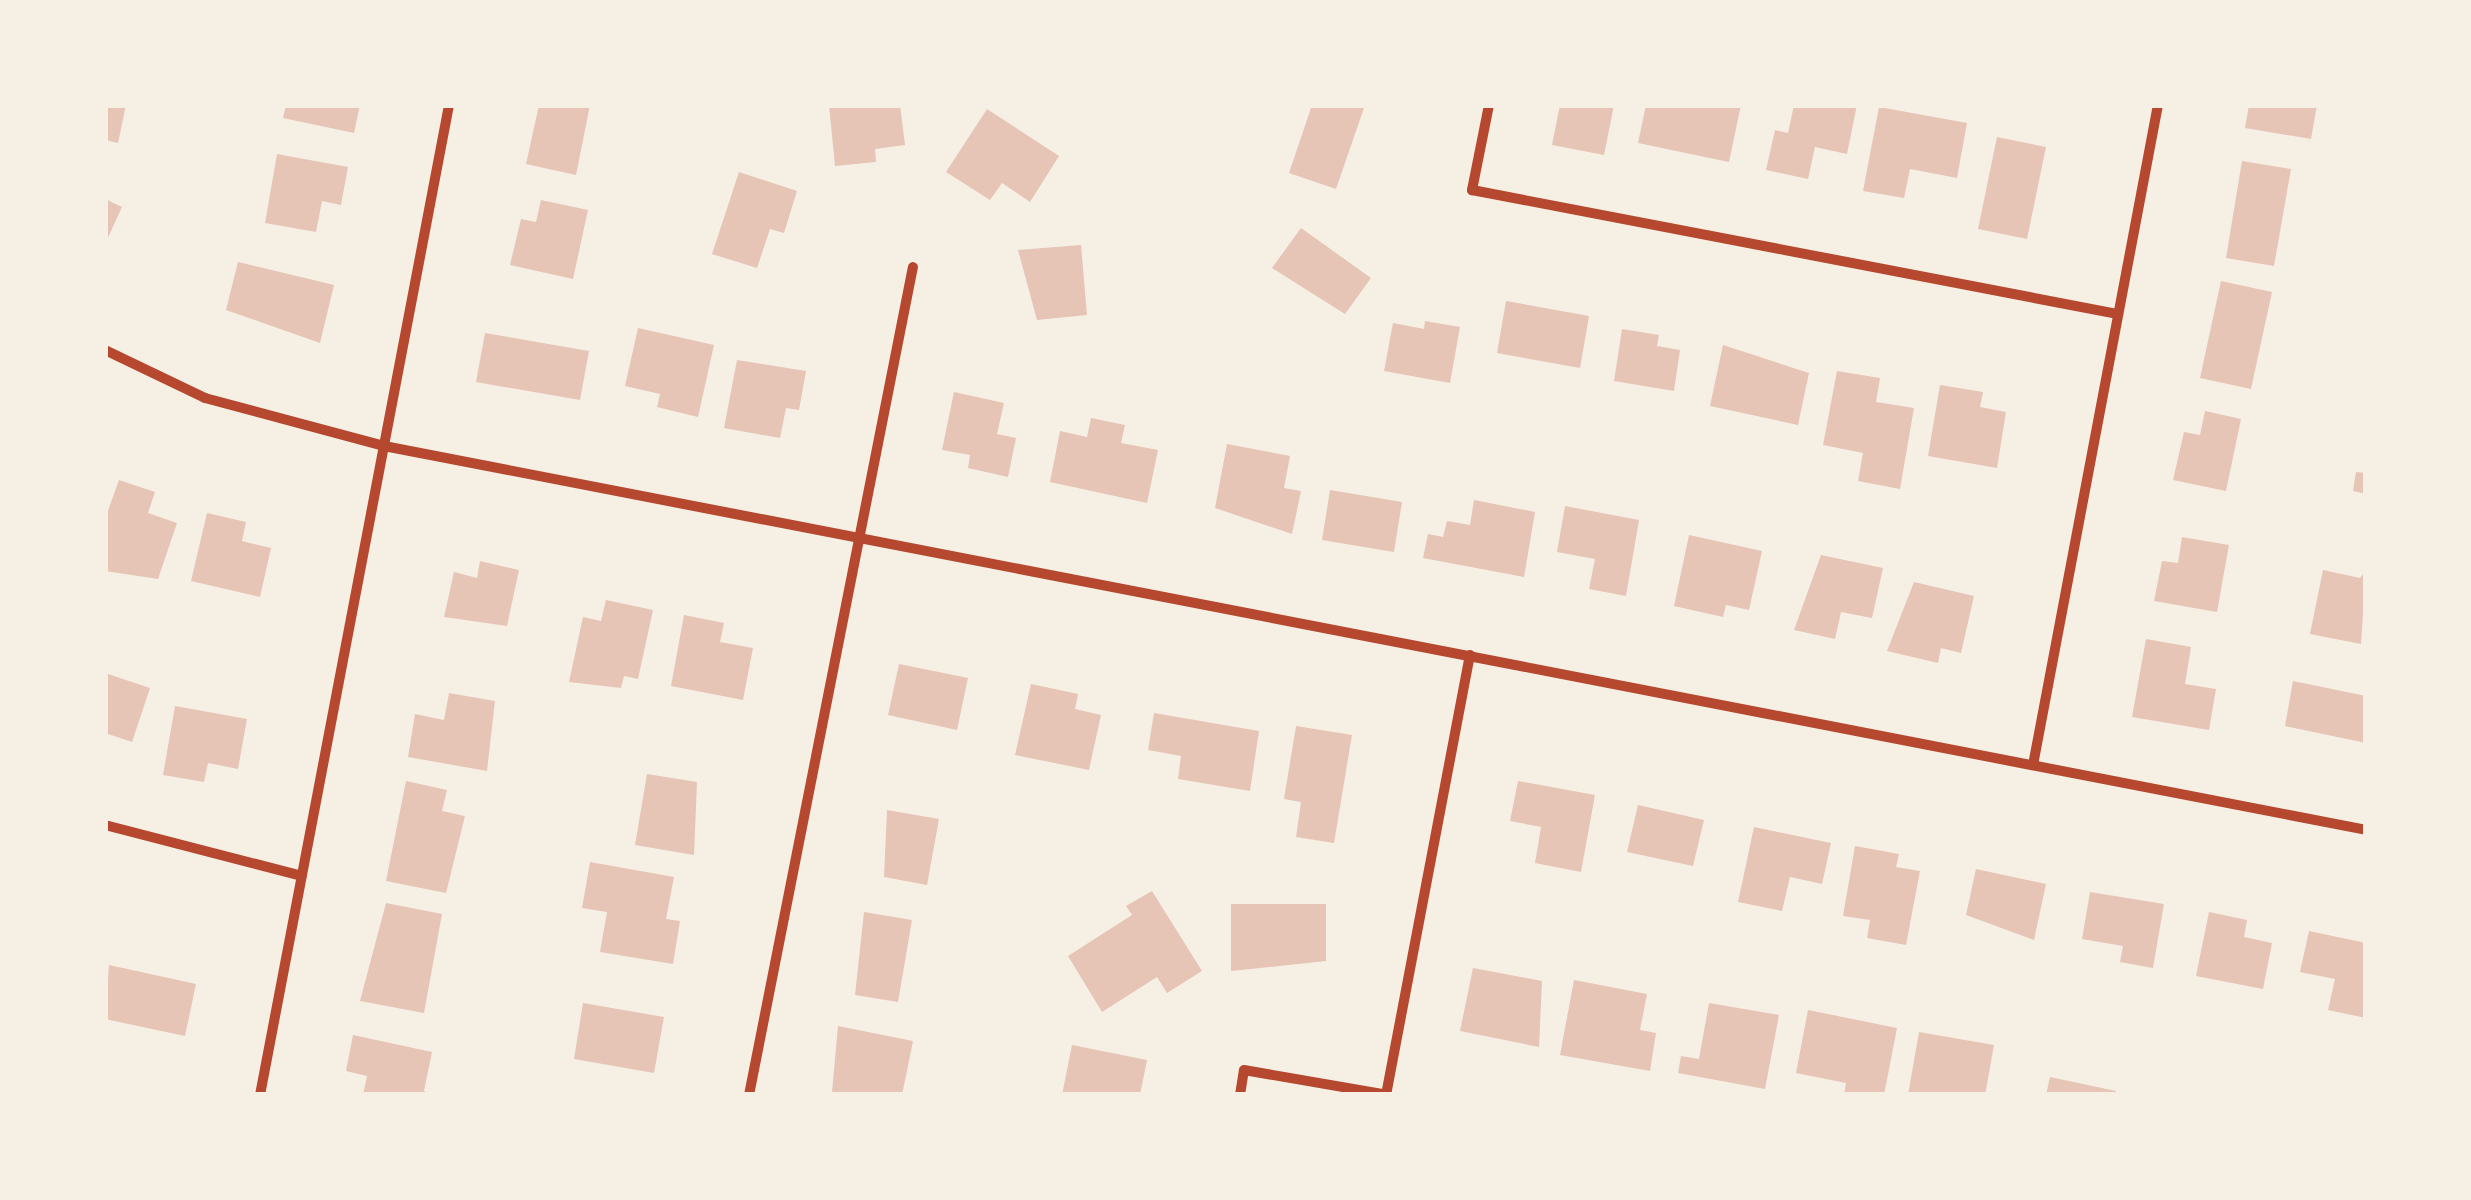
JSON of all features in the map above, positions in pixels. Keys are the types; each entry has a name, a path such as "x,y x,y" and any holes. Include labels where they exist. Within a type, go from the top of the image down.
{"street":[{"path":"260,1095 449,105"},
{"path":"1489,105 1472,190 2118,314"},
{"path":"2033,765 2158,105"},
{"path":"749,1095 913,266"},
{"path":"105,350 205,398 384,446 2366,830"},
{"path":"1240,1095 1244,1070 1387,1095 1470,655"},
{"path":"105,825 302,876"}],"building":[{"path":"105,105 126,105 118,143 105,140"},
{"path":"286,105 360,105 354,133 283,118"},
{"path":"539,105 590,105 576,175 526,164"},
{"path":"829,105 900,105 905,145 875,149 876,162 835,166"},
{"path":"1312,105 1365,105 1336,189 1289,173"},
{"path":"1560,105 1614,105 1604,155 1552,145"},
{"path":"1646,105 1741,105 1729,162 1638,143"},
{"path":"1794,105 1857,105 1847,154 1815,147 1808,179 1766,170 1775,130 1788,133"},
{"path":"2249,105 2317,105 2311,139 2245,128"},
{"path":"1879,107 1967,123 1957,178 1910,169 1904,198 1863,191"},
{"path":"987,109 1059,156 1030,202 1002,183 990,200 946,172"},
{"path":"1997,137 2046,147 2027,239 1978,229"},
{"path":"277,154 348,167 341,205 322,201 316,232 265,223"},
{"path":"2242,161 2291,169 2274,266 2226,258"},
{"path":"739,172 797,191 784,233 770,229 757,268 712,254"},
{"path":"105,199 122,207 105,244"},
{"path":"541,200 588,210 573,279 510,265 521,219 536,222"},
{"path":"1301,228 1371,278 1345,314 1272,268"},
{"path":"1081,245 1087,315 1037,320 1018,250"},
{"path":"238,262 334,285 320,343 226,310"},
{"path":"2221,281 2272,292 2251,389 2200,378"},
{"path":"1506,301 1589,316 1580,368 1497,353"},
{"path":"1425,321 1460,327 1450,383 1384,371 1393,323 1424,329"},
{"path":"638,328 714,345 698,417 657,407 660,394 625,386"},
{"path":"1622,329 1659,335 1657,346 1680,350 1674,391 1614,381"},
{"path":"485,333 589,351 580,400 476,382"},
{"path":"1723,345 1809,373 1798,425 1710,406"},
{"path":"737,360 806,371 799,410 786,408 780,438 724,428"},
{"path":"1837,371 1880,378 1876,402 1914,408 1900,489 1858,481 1863,453 1823,445"},
{"path":"1940,385 1983,392 1980,407 2006,412 1997,468 1928,456"},
{"path":"954,392 1004,403 997,434 1016,438 1008,477 968,468 970,455 942,450"},
{"path":"2205,411 2241,419 2226,491 2173,480 2184,432 2200,435"},
{"path":"1091,418 1125,425 1121,443 1158,450 1147,503 1050,482 1060,431 1087,437"},
{"path":"1227,444 1290,456 1284,488 1301,491 1292,534 1215,508"},
{"path":"2356,472 2366,473 2366,494 2353,491"},
{"path":"119,480 155,492 148,513 177,523 158,579 105,571 105,519"},
{"path":"1330,490 1402,502 1394,552 1322,540"},
{"path":"1474,500 1535,512 1524,577 1423,558 1428,534 1443,537 1447,521 1470,525"},
{"path":"1565,506 1639,520 1626,596 1589,589 1595,559 1557,552"},
{"path":"207,513 246,522 242,541 271,548 260,597 191,581"},
{"path":"1689,535 1762,551 1749,610 1726,605 1723,617 1674,606"},
{"path":"2182,537 2229,545 2217,612 2154,601 2162,561 2178,563"},
{"path":"1821,555 1883,568 1872,618 1841,612 1835,639 1794,630"},
{"path":"480,561 519,570 507,626 444,617 454,572 477,578"},
{"path":"2323,570 2360,578 2366,570 2361,644 2310,634"},
{"path":"1914,582 1974,596 1961,653 1941,648 1938,663 1887,651"},
{"path":"606,600 653,610 638,679 624,676 621,688 569,682 583,617 601,621"},
{"path":"684,615 724,623 720,642 753,648 743,700 671,686"},
{"path":"2146,639 2191,647 2185,684 2216,689 2209,730 2132,717"},
{"path":"899,664 968,678 957,730 888,715"},
{"path":"105,673 150,688 132,742 105,733"},
{"path":"2293,681 2366,696 2366,743 2285,726"},
{"path":"1031,684 1078,694 1075,709 1101,715 1089,770 1015,755"},
{"path":"449,693 495,701 487,771 408,757 415,714 444,720"},
{"path":"175,706 247,719 238,769 208,763 204,782 163,775"},
{"path":"1154,713 1259,731 1250,791 1178,779 1181,756 1148,750"},
{"path":"1296,726 1352,735 1334,843 1296,837 1301,802 1284,799"},
{"path":"647,774 697,782 694,855 635,845"},
{"path":"406,781 447,790 442,811 465,816 446,893 386,881"},
{"path":"1518,781 1595,795 1581,872 1535,863 1541,827 1510,821"},
{"path":"1638,805 1704,820 1693,866 1627,852"},
{"path":"887,810 939,819 927,885 884,877"},
{"path":"1754,827 1831,843 1822,884 1790,877 1782,911 1738,902"},
{"path":"1855,846 1899,854 1896,867 1920,871 1906,945 1867,938 1870,920 1843,916"},
{"path":"590,862 674,877 666,919 680,921 673,964 600,952 607,912 582,908"},
{"path":"1976,869 2046,884 2034,940 1966,915"},
{"path":"1152,891 1202,971 1167,993 1157,977 1102,1012 1068,956 1132,915 1126,906"},
{"path":"2090,892 2164,904 2153,968 2120,962 2123,946 2082,939"},
{"path":"386,903 442,914 424,1013 360,1001"},
{"path":"1231,904 1326,904 1326,961 1231,971"},
{"path":"864,912 912,920 898,1002 855,995"},
{"path":"2209,912 2247,920 2244,937 2272,943 2263,989 2196,976"},
{"path":"2309,931 2366,943 2366,1018 2328,1010 2335,979 2300,972"},
{"path":"109,965 196,984 185,1036 105,1019"},
{"path":"1473,968 1542,981 1539,1047 1460,1031"},
{"path":"1574,980 1647,994 1640,1030 1656,1033 1650,1071 1560,1055"},
{"path":"583,1003 664,1017 654,1073 574,1059"},
{"path":"1709,1003 1779,1015 1765,1089 1678,1073 1681,1056 1699,1059"},
{"path":"1808,1010 1897,1028 1884,1095 1844,1095 1846,1083 1796,1073"},
{"path":"838,1026 913,1041 902,1095 832,1092"},
{"path":"1919,1032 1994,1045 1985,1095 1908,1095"},
{"path":"353,1035 432,1052 424,1091 433,1095 363,1095 367,1076 346,1071"},
{"path":"1072,1045 1147,1060 1140,1095 1062,1095"},
{"path":"2050,1077 2116,1091 2115,1095 2046,1095"}]}
